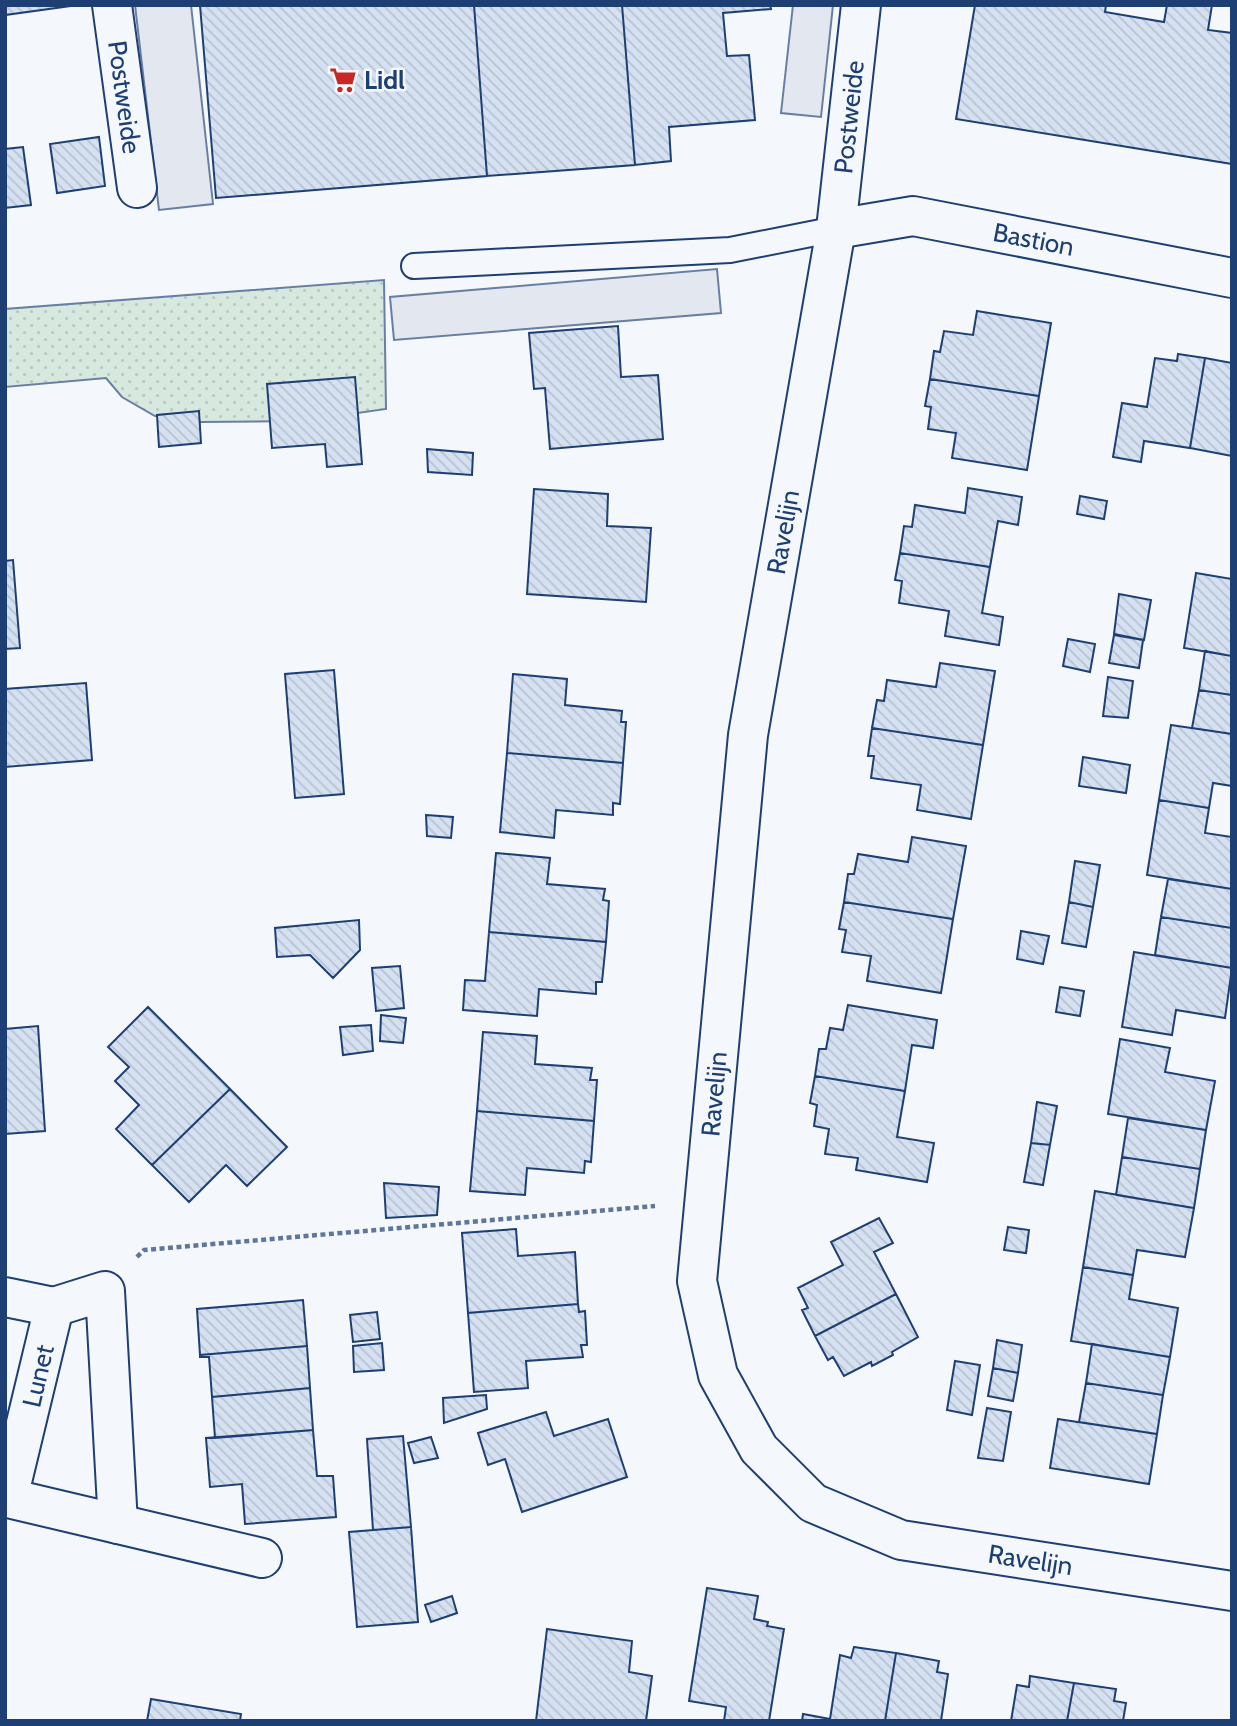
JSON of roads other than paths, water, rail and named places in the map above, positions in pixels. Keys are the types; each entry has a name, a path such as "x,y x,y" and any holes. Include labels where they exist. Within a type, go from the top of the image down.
{"street":[{"name":"Postweide","path":"112,5 137,188"},
{"name":"Postweide","path":"836,229 861,5"},
{"name":"Bastion","path":"836,229 913,216 1232,278"},
{"name":"Ravelijn","path":"836,229 748,735 697,1281 718,1375 759,1449 813,1503 901,1541 1232,1591"},
{"name":"Lunet","path":"5,1297 54,1307 105,1291 118,1524"},
{"name":"Lunet","path":"54,1307 8,1498 262,1558"}],"lane":[{"path":"414,266 730,250 836,229"}],"place":[{"name":"Lidl","path":"343,80"}]}
